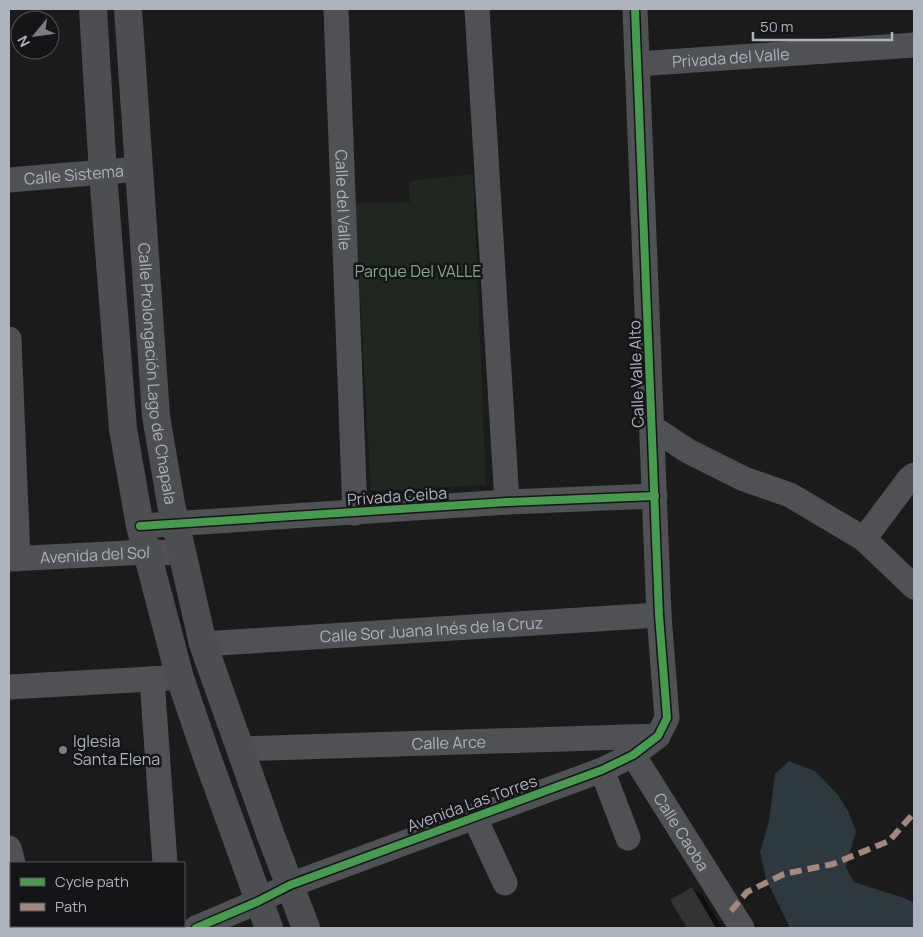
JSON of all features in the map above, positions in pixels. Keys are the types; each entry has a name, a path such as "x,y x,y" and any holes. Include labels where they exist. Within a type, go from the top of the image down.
{"main road":[{"path":"93,9 103,173 124,429 144,539 180,678 269,928"},
{"name":"Calle Prolongación Lago de Chapala","path":"128,9 156,416 176,524 203,644 306,928"}],"street":[{"name":"Calle del Valle","path":"336,9 355,513"},
{"path":"477,9 507,502"},
{"name":"Calle Valle Alto","path":"635,9 659,615 667,718 658,736"},
{"name":"Privada del Valle","path":"637,64 914,45"},
{"name":"Calle Sistema","path":"9,180 139,169"},
{"path":"9,339 13,559"},
{"path":"652,428 688,451 744,479 790,495 864,539 914,588"},
{"path":"864,539 909,479 914,476"},
{"name":"Privada Ceiba","path":"144,539 176,524 507,502 655,496"},
{"name":"Avenida del Sol","path":"13,559 144,539 182,553"},
{"name":"Calle Sor Juana Inés de la Cruz","path":"203,644 659,615"},
{"path":"9,688 180,678"},
{"path":"152,679 164,862"},
{"name":"Avenida Las Torres","path":"196,928 259,901 290,885 602,770 627,746 658,736"},
{"name":"Calle Arce","path":"240,749 627,746"},
{"name":"Calle Caoba","path":"627,746 742,928"},
{"path":"602,770 628,838"},
{"path":"474,816 506,883"},
{"path":"9,848 13,862"}],"green space":[{"name":"Parque Del VALLE","path":"473,174 486,485 371,491 355,203 410,202 409,181"}],"shaded area":[{"path":"789,761 815,771 838,795 848,811 856,831 846,867 854,882 914,903 914,928 790,928 766,879 760,852 769,821 775,774"}],"building":[{"path":"692,887 716,928 687,928 670,900"}],"marked path":[{"path":"731,911 747,892 784,874 833,864 889,841 914,813"}],"cycle path":[{"path":"196,928 259,901 290,885 602,770 633,755 658,736 667,718 659,615 635,9"},
{"path":"140,526 507,502 655,496"}],"place":[{"name":"Iglesia Santa Elena","path":"63,750"}]}
